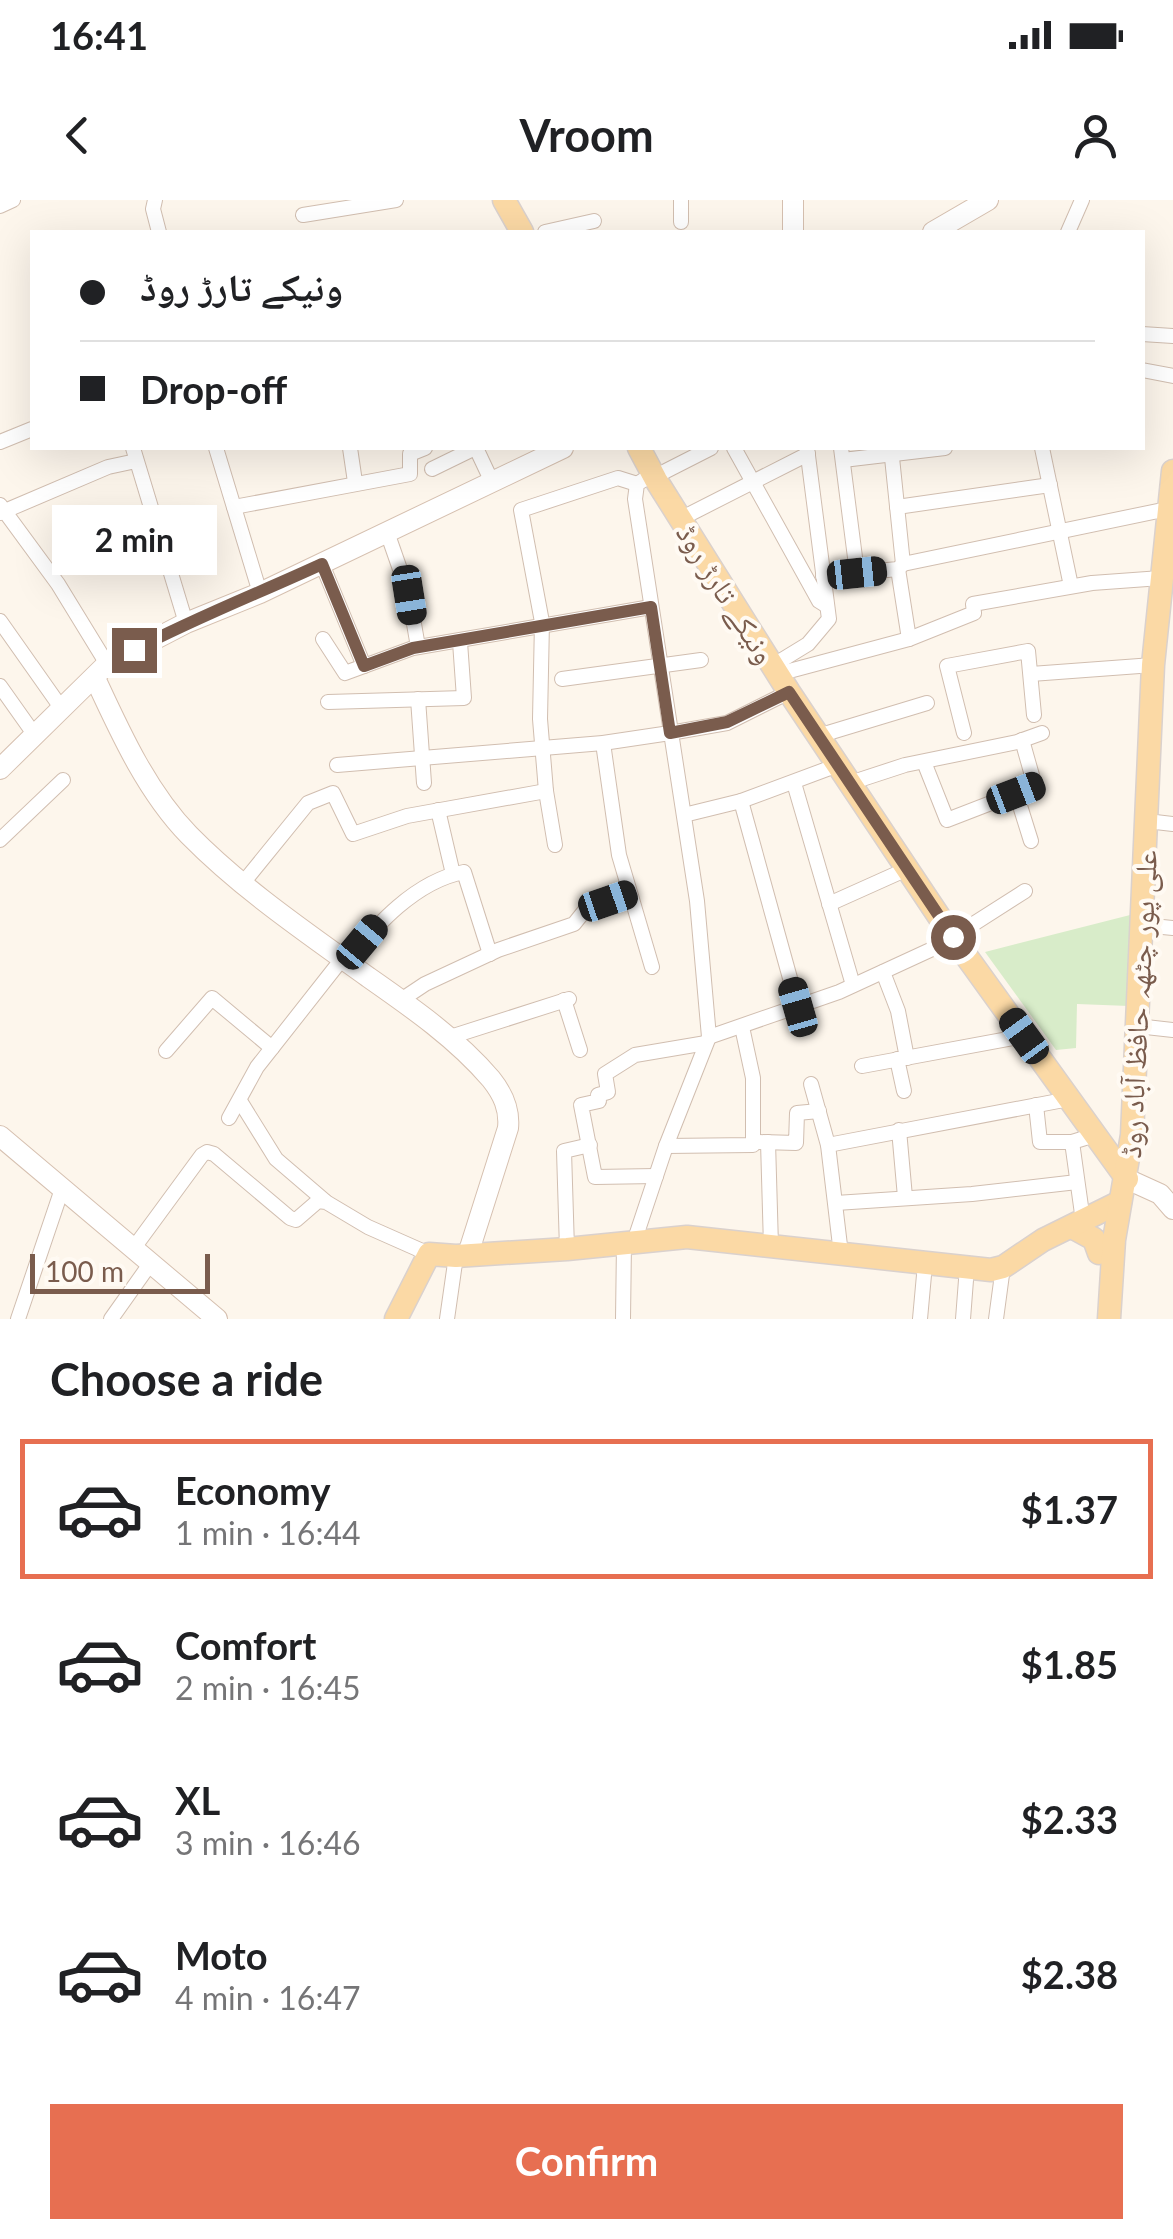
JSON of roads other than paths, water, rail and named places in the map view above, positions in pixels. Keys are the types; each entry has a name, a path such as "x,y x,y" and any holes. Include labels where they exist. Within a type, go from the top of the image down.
{"main road":[{"path":"504,200 521,230"},
{"path":"793,200 794,230"},
{"path":"936,230 988,200"},
{"path":"0,768 101,671 186,622 260,594 559,450"},
{"name":"ونیکے تارڑ روڈ","path":"640,450 648,478 680,519 818,736 954,938 1070,1099 1084,1138 1123,1191"},
{"name":"علی پور چٹھہ حافظ آباد روڈ","path":"1123,1191 1137,1026 1154,665 1161,578 1169,552 1173,471"},
{"path":"101,671 116,725 186,832 243,883 401,1000 493,1081 509,1115 462,1255"},
{"path":"0,1136 217,1319"},
{"path":"396,1319 429,1254 567,1249 686,1237 991,1270 1003,1267 1077,1224 1123,1191 1160,1194 1173,1209"},
{"path":"1094,1319 1099,1253 1123,1191"},
{"path":"1109,1319 1114,1240 1123,1191"},
{"path":"1077,1224 1094,1239 1099,1253"}],"street":[{"path":"0,206 13,200"},
{"path":"155,200 153,209 158,230"},
{"path":"303,214 396,200"},
{"path":"680,200 682,222"},
{"path":"1069,230 1082,200"},
{"path":"554,230 594,221"},
{"path":"1145,334 1173,336"},
{"path":"1145,371 1173,376"},
{"path":"0,442 30,430"},
{"path":"221,450 260,594"},
{"path":"350,450 355,482"},
{"path":"234,507 410,474 410,454 421,450"},
{"path":"432,469 472,450"},
{"path":"477,450 492,482"},
{"path":"555,845 542,748 542,627 521,510 618,478 648,478 707,450"},
{"path":"735,450 819,601 827,606"},
{"path":"1042,450 1070,586"},
{"path":"337,765 603,744 727,722 780,677 829,619 807,451 754,483 680,519"},
{"path":"857,573 842,454 892,451 909,639"},
{"path":"101,671 58,584 1,510 135,454 186,622"},
{"path":"623,1319 629,1242 708,1040 697,901 636,499 648,478"},
{"path":"897,508 1050,485"},
{"path":"823,576 900,566 1171,508"},
{"path":"387,532 409,595 418,647"},
{"path":"322,564 364,666"},
{"path":"780,677 909,639 974,613 973,604 1070,586 1161,578"},
{"path":"323,639 345,673 418,647 651,607"},
{"path":"0,621 62,708"},
{"path":"328,702 464,698 460,642"},
{"path":"964,732 947,666 1028,652 1034,715"},
{"path":"562,679 701,660"},
{"path":"1032,674 1154,665"},
{"path":"0,686 34,734"},
{"path":"418,700 424,783"},
{"path":"818,736 927,703"},
{"path":"684,816 794,783 924,762 1042,732"},
{"path":"924,762 946,820 1035,786 1022,740"},
{"path":"603,744 619,855 652,967"},
{"path":"0,840 63,780"},
{"path":"794,783 853,985"},
{"path":"243,883 308,803 332,793 353,834 380,823 438,810 546,791"},
{"path":"1016,793 1032,841"},
{"path":"741,801 798,1007"},
{"path":"438,810 453,874"},
{"path":"1147,822 1173,824"},
{"path":"829,904 908,869"},
{"path":"229,1118 257,1068 344,960 378,923 453,874 464,872 490,954"},
{"path":"656,1176 595,1177 581,1105 599,1102 598,1094 608,1092 605,1074 634,1055 708,1040 883,972 954,938 1025,890"},
{"path":"401,1000 425,984 490,954 574,924 586,908 629,894"},
{"path":"1142,925 1173,928"},
{"path":"883,972 898,1011 904,1091"},
{"path":"166,1052 212,998 272,1048"},
{"path":"447,1038 567,1000 580,1050"},
{"path":"1137,1026 1173,1030"},
{"path":"742,1027 754,1078 770,1246"},
{"path":"862,1066 1024,1036"},
{"path":"812,1084 828,1145 842,1254"},
{"path":"828,1145 1070,1099"},
{"path":"240,1102 276,1159 326,1202 368,1227 429,1254"},
{"path":"1036,1105 1040,1142 1084,1138 1077,1182 1077,1224"},
{"path":"666,1146 796,1144 797,1113 819,1111"},
{"path":"900,1130 905,1197"},
{"path":"567,1249 564,1151 590,1145"},
{"path":"133,1249 207,1152 290,1218 296,1220 318,1201 326,1202"},
{"path":"836,1203 1077,1182"},
{"path":"18,1319 62,1189"},
{"path":"447,1319 462,1255"},
{"path":"111,1319 150,1264"},
{"path":"920,1319 925,1264"},
{"path":"962,1319 967,1267"},
{"path":"996,1319 1003,1267"}]}
